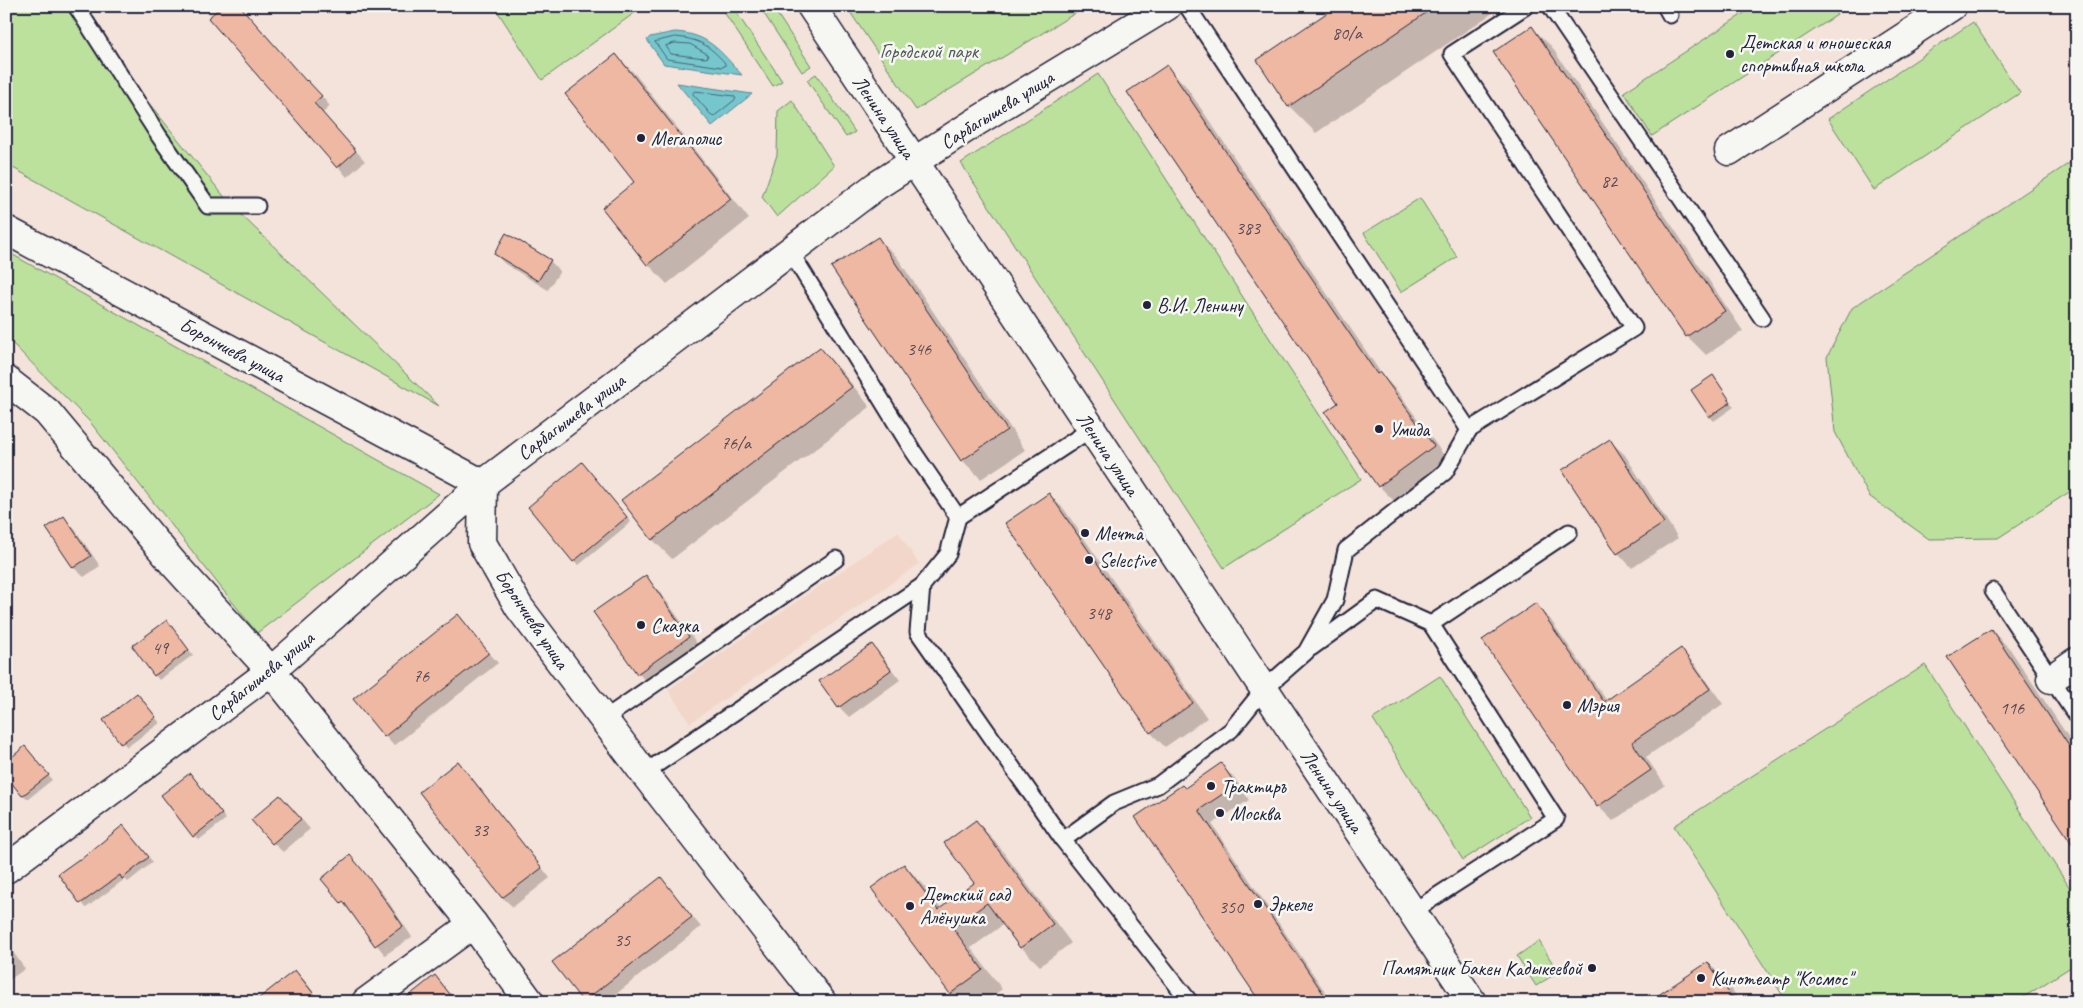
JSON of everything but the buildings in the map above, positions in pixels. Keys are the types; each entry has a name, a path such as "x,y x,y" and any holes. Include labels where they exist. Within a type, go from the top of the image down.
{"street":[{"name":"Ленина улица","path":"810,6 1472,1002"},
{"name":"Сарбагышева улица","path":"6,869 271,671 483,484 876,186 979,120 1167,6"},
{"path":"1729,152 1952,6"},
{"name":"Борончиева улица","path":"6,230 483,484 482,543 519,607 644,773 822,1002"},
{"path":"6,380 47,412 173,562 271,671 473,924 530,1002"},
{"path":"2051,679 2077,661"},
{"path":"366,1002 473,924"}],"lane":[{"path":"76,6 159,136 208,206 257,206"},
{"path":"1187,6 1469,430"},
{"path":"1306,652 1335,600 1346,550 1445,472 1469,430 1634,328 1452,54 1526,6"},
{"path":"1550,6 1762,318"},
{"path":"790,251 913,451 958,517"},
{"path":"644,773 922,586 948,554 958,517 1091,429"},
{"path":"1431,624 1569,532"},
{"path":"604,719 836,559"},
{"path":"922,586 918,632 1063,840 1190,1002"},
{"path":"1993,591 2077,717"},
{"path":"1063,840 1114,803 1158,785 1231,730 1264,689 1306,652 1377,600 1431,624 1556,819 1412,912"}],"shaded area":[{"path":"898,532 919,564 690,723 668,690"}],"green space":[{"path":"6,6 63,6 123,71 231,205 439,406 6,164"},
{"path":"494,6 644,6 542,80"},
{"path":"720,6 732,6 782,81 773,86"},
{"path":"759,6 772,6 811,66 802,72"},
{"name":"Городской парк","path":"846,6 1087,6 916,110"},
{"name":"Детская и юношеская спортивная школа","path":"1755,6 1831,6 1837,15 1652,136 1624,92"},
{"path":"1973,22 2020,93 1874,190 1828,119"},
{"path":"816,74 855,132 846,137 807,80"},
{"path":"1098,74 1361,479 1224,568 961,163"},
{"path":"792,100 834,166 777,217 762,197 777,155 778,111"},
{"path":"2077,158 2077,487 1998,538 1929,539 1869,496 1835,432 1827,357 1852,308"},
{"path":"1420,198 1457,257 1401,292 1364,233"},
{"path":"6,251 439,494 257,633 90,422 6,337"},
{"path":"1925,665 2077,899 2077,963 2016,1002 1787,1002 1674,826"},
{"path":"1440,676 1530,817 1463,860 1373,719"},
{"path":"1539,941 1558,972 1536,986 1517,956"}],"water":[{"path":"675,32 697,36 713,45 742,75 664,64 647,40 650,37"},
{"path":"677,83 752,94 712,126"}],"place":[{"name":"Детская и юношеская спортивная школа","path":"1730,54"},
{"name":"Мегаполис","path":"641,138"},
{"name":"В.И. Ленину","path":"1147,305"},
{"name":"Умида","path":"1379,429"},
{"name":"Мечта","path":"1085,533"},
{"name":"Selective","path":"1089,560"},
{"name":"Сказка","path":"641,625"},
{"name":"Мэрия","path":"1567,705"},
{"name":"Трактиръ","path":"1211,786"},
{"name":"Москва","path":"1220,813"},
{"name":"Эркеле","path":"1258,904"},
{"name":"Детский сад Алёнушка","path":"910,906"},
{"name":"Памятник Бакен Кадыкеевой","path":"1592,968"},
{"name":"Кинотеатр \"Космос\"","path":"1701,978"}]}
